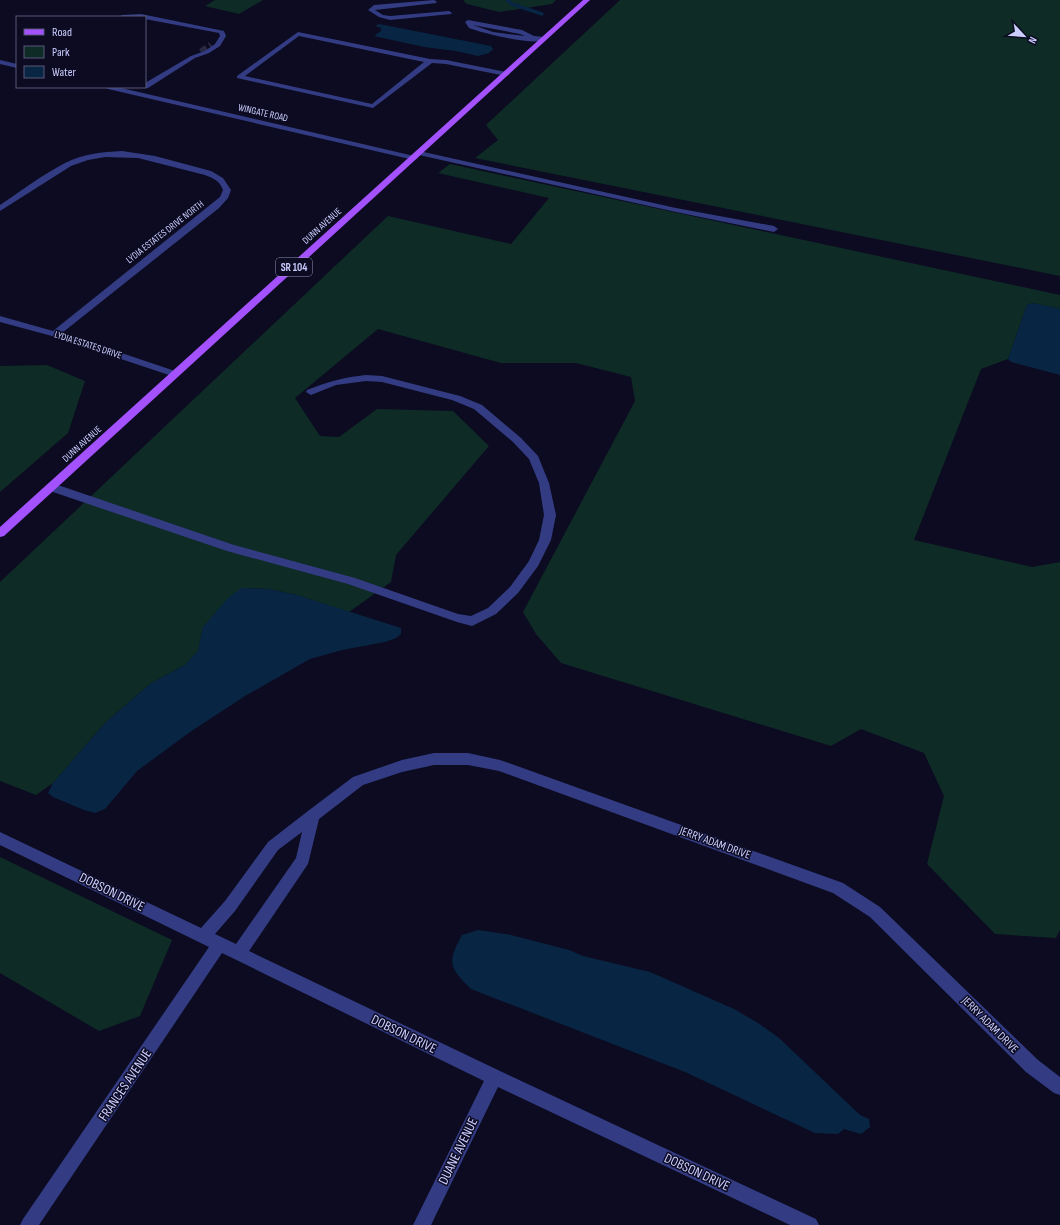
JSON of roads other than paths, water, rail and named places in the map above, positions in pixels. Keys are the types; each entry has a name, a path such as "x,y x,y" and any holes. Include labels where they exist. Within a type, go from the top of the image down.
{"main road":[{"name":"DUNN AVENUE","path":"0,533 587,0"}],"street":[{"path":"458,17 390,18 381,16 371,10 374,7 434,1 441,9 458,17 522,32 531,37 544,39"},
{"path":"146,17 214,30 222,32 223,36 220,42 208,52 199,54 146,85"},
{"path":"430,61 373,106 239,76 298,34 430,61 446,62 506,74"},
{"path":"211,45 220,42"},
{"path":"0,62 16,66"},
{"name":"WINGATE ROAD","path":"112,88 416,156 774,229"},
{"path":"133,93 141,88"},
{"name":"LYDIA ESTATES DRIVE NORTH","path":"0,208 68,164 93,155 120,152 133,154 218,177 225,183 227,190 224,198 216,206 55,334"},
{"name":"LYDIA ESTATES DRIVE","path":"0,319 55,334 175,374"},
{"path":"51,487 201,538 351,581 457,618 472,621 492,611 514,590 534,564 545,540 550,515 544,483 534,458 517,440 478,406 456,398 382,379 366,378 333,383 311,392"},
{"name":"JERRY ADAM DRIVE","path":"204,936 230,906 273,846 358,781 402,766 434,759 468,759 519,772 838,888 875,912 1032,1066 1060,1087"},
{"path":"238,954 303,860 313,815"},
{"name":"DOBSON DRIVE","path":"0,838 494,1077 810,1225"},
{"name":"FRANCES AVENUE","path":"29,1225 220,944"},
{"name":"DUANE AVENUE","path":"422,1225 494,1077"}],"water":[{"path":"379,24 491,46 493,49 489,53 478,56 456,51 424,47 374,36 381,31 381,28 375,26"},
{"path":"1033,303 1060,309 1060,375 1011,362 1008,359 1027,305"},
{"path":"242,588 269,589 297,595 401,628 401,634 396,638 385,642 342,650 310,659 245,696 190,732 137,771 105,809 95,813 84,810 53,797 48,793 53,783 105,723 150,684 185,665 198,651 203,627 228,598"},
{"path":"478,930 511,935 569,950 583,956 650,972 734,1009 758,1023 779,1038 860,1115 869,1119 870,1127 861,1134 844,1129 838,1134 815,1133 685,1072 471,989 458,976 452,958 462,935"}],"waterway":[{"path":"507,0 512,4 542,14"}],"tunnel":[{"path":"201,52 211,45"}]}
